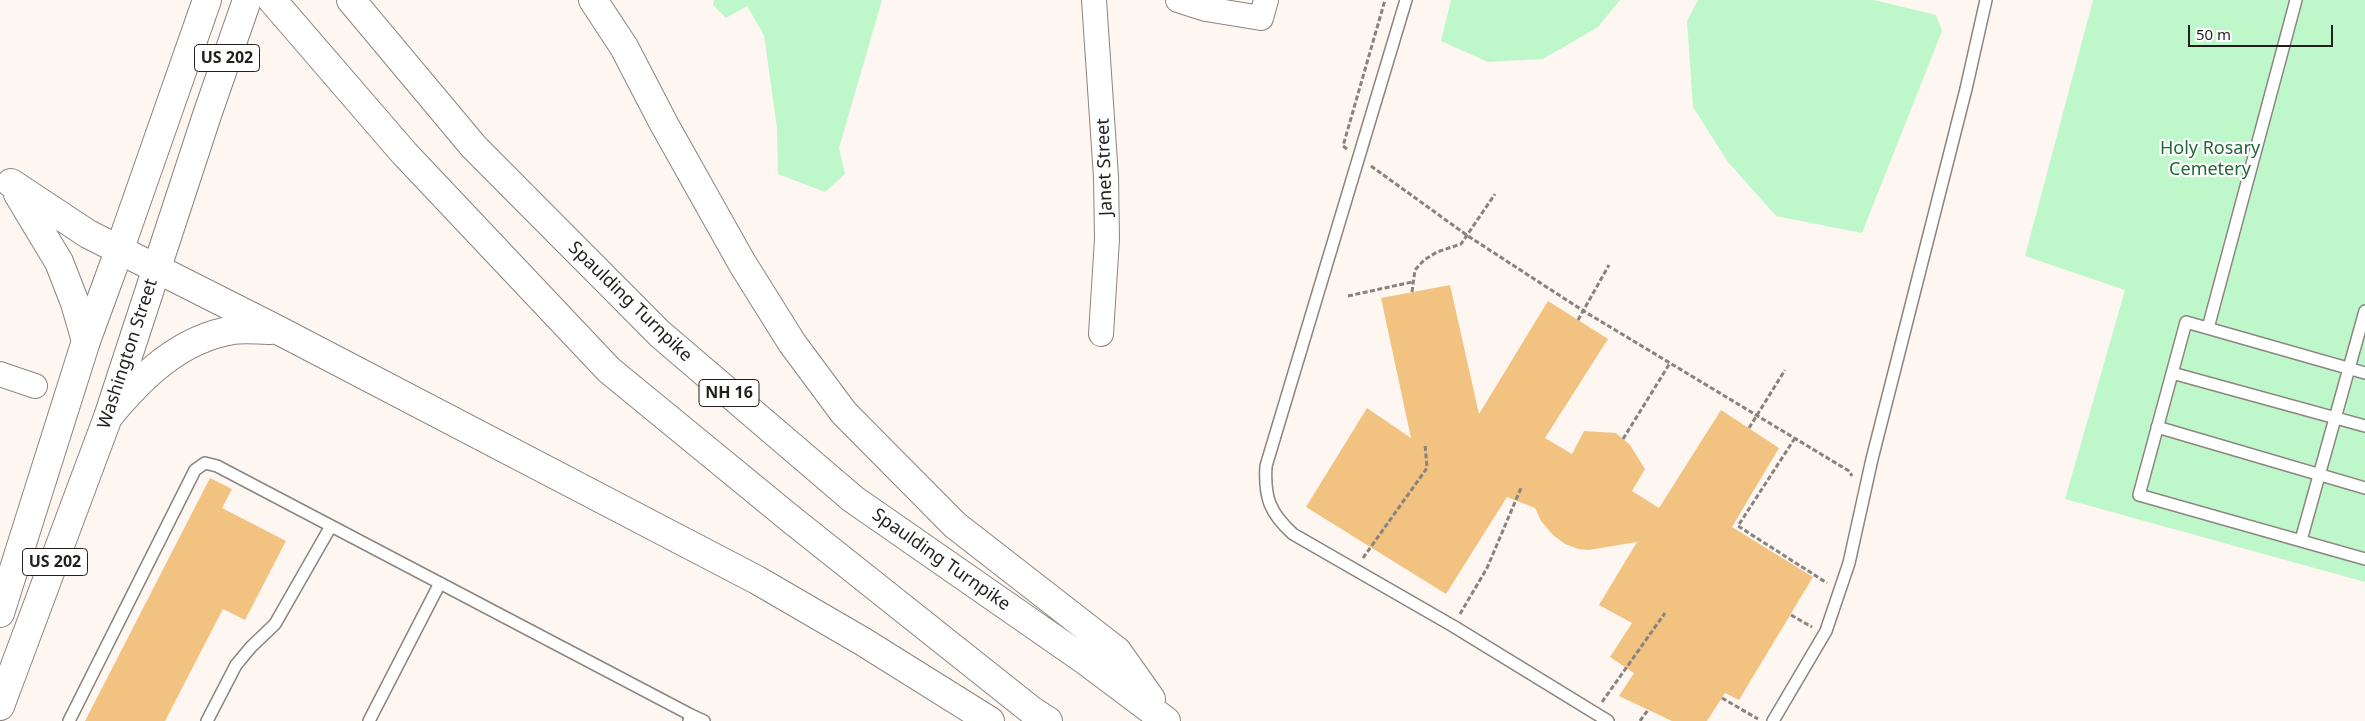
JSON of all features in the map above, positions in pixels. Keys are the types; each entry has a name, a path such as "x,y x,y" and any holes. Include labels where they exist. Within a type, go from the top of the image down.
{"main road":[{"path":"86,342 120,251 207,0"},
{"name":"Washington Street","path":"0,706 108,417 247,0"},
{"name":"Spaulding Turnpike","path":"351,0 474,147 660,334 853,499 1086,661 1166,721"},
{"path":"593,0 624,47 742,262 792,344 844,413 955,525 1117,652 1166,721"},
{"path":"278,7 404,154 609,370 792,520 1031,710 1048,721"},
{"path":"6,177 81,230 120,251 157,267 757,580 862,641 990,721"},
{"path":"6,177 59,262 75,303 86,342"},
{"path":"108,417 130,390 156,366 181,348 207,337 234,329 278,330"},
{"name":"US 202","path":"0,614 86,342"}],"street":[{"name":"Janet Street","path":"1094,0 1106,177 1107,239 1101,334"},
{"path":"1178,0 1206,9 1264,9"},
{"path":"0,374 35,386"}],"lane":[{"path":"1406,0 1266,466 1265,484 1272,510 1280,523 1293,534 1453,626 1608,721"},
{"path":"1772,721 1826,631 1849,563 1872,459 1968,79 1986,0"},
{"path":"2208,328 2296,0"},
{"path":"2301,540 2365,311"},
{"path":"2365,373 2186,322 2139,495 2365,559"},
{"path":"2172,373 2365,426"},
{"path":"2157,428 2365,488"},
{"path":"69,721 195,470 205,463 217,466 690,718 704,721"},
{"path":"207,721 236,665 251,647 275,624 331,526"},
{"path":"369,721 440,584"}],"path":[{"path":"1385,0 1343,146 1468,236 1582,310 1849,471 1855,480"},
{"path":"1412,292 1415,270 1424,260 1437,252 1461,244 1495,194"},
{"path":"1578,320 1609,265"},
{"path":"1348,296 1412,282"},
{"path":"1623,439 1670,363"},
{"path":"1749,428 1785,370"},
{"path":"1795,438 1738,526 1828,584"},
{"path":"1356,571 1370,547 1379,539 1427,468 1425,444"},
{"path":"1453,626 1487,568 1521,488"},
{"path":"1826,592 1830,574"},
{"path":"1595,713 1665,613"},
{"path":"1791,615 1814,628 1817,622"},
{"path":"1722,698 1761,721"},
{"path":"1640,721 1648,710"}],"green space":[{"path":"714,0 882,0 839,148 845,174 825,192 778,174 777,128 764,35 747,6 726,18 713,5"},
{"path":"1451,0 1620,0 1598,27 1543,59 1488,62 1441,41"},
{"path":"1698,0 1874,0 1936,15 1942,31 1862,233 1776,216 1728,162 1693,107 1687,21"},
{"name":"Holy Rosary Cemetery","path":"2093,0 2365,0 2365,582 2065,499 2125,290 2025,256"}],"building":[{"path":"1450,285 1479,414 1548,301 1608,339 1545,438 1572,454 1584,431 1616,433 1630,445 1645,469 1632,491 1659,508 1721,410 1779,448 1732,527 1813,577 1739,700 1725,693 1707,721 1672,721 1619,696 1634,673 1610,657 1632,623 1599,605 1637,542 1589,550 1578,549 1565,544 1553,535 1541,521 1535,508 1507,497 1446,594 1306,507 1367,408 1411,438 1381,298"},
{"path":"210,478 232,489 222,508 286,541 245,620 223,609 165,721 85,721"}]}
